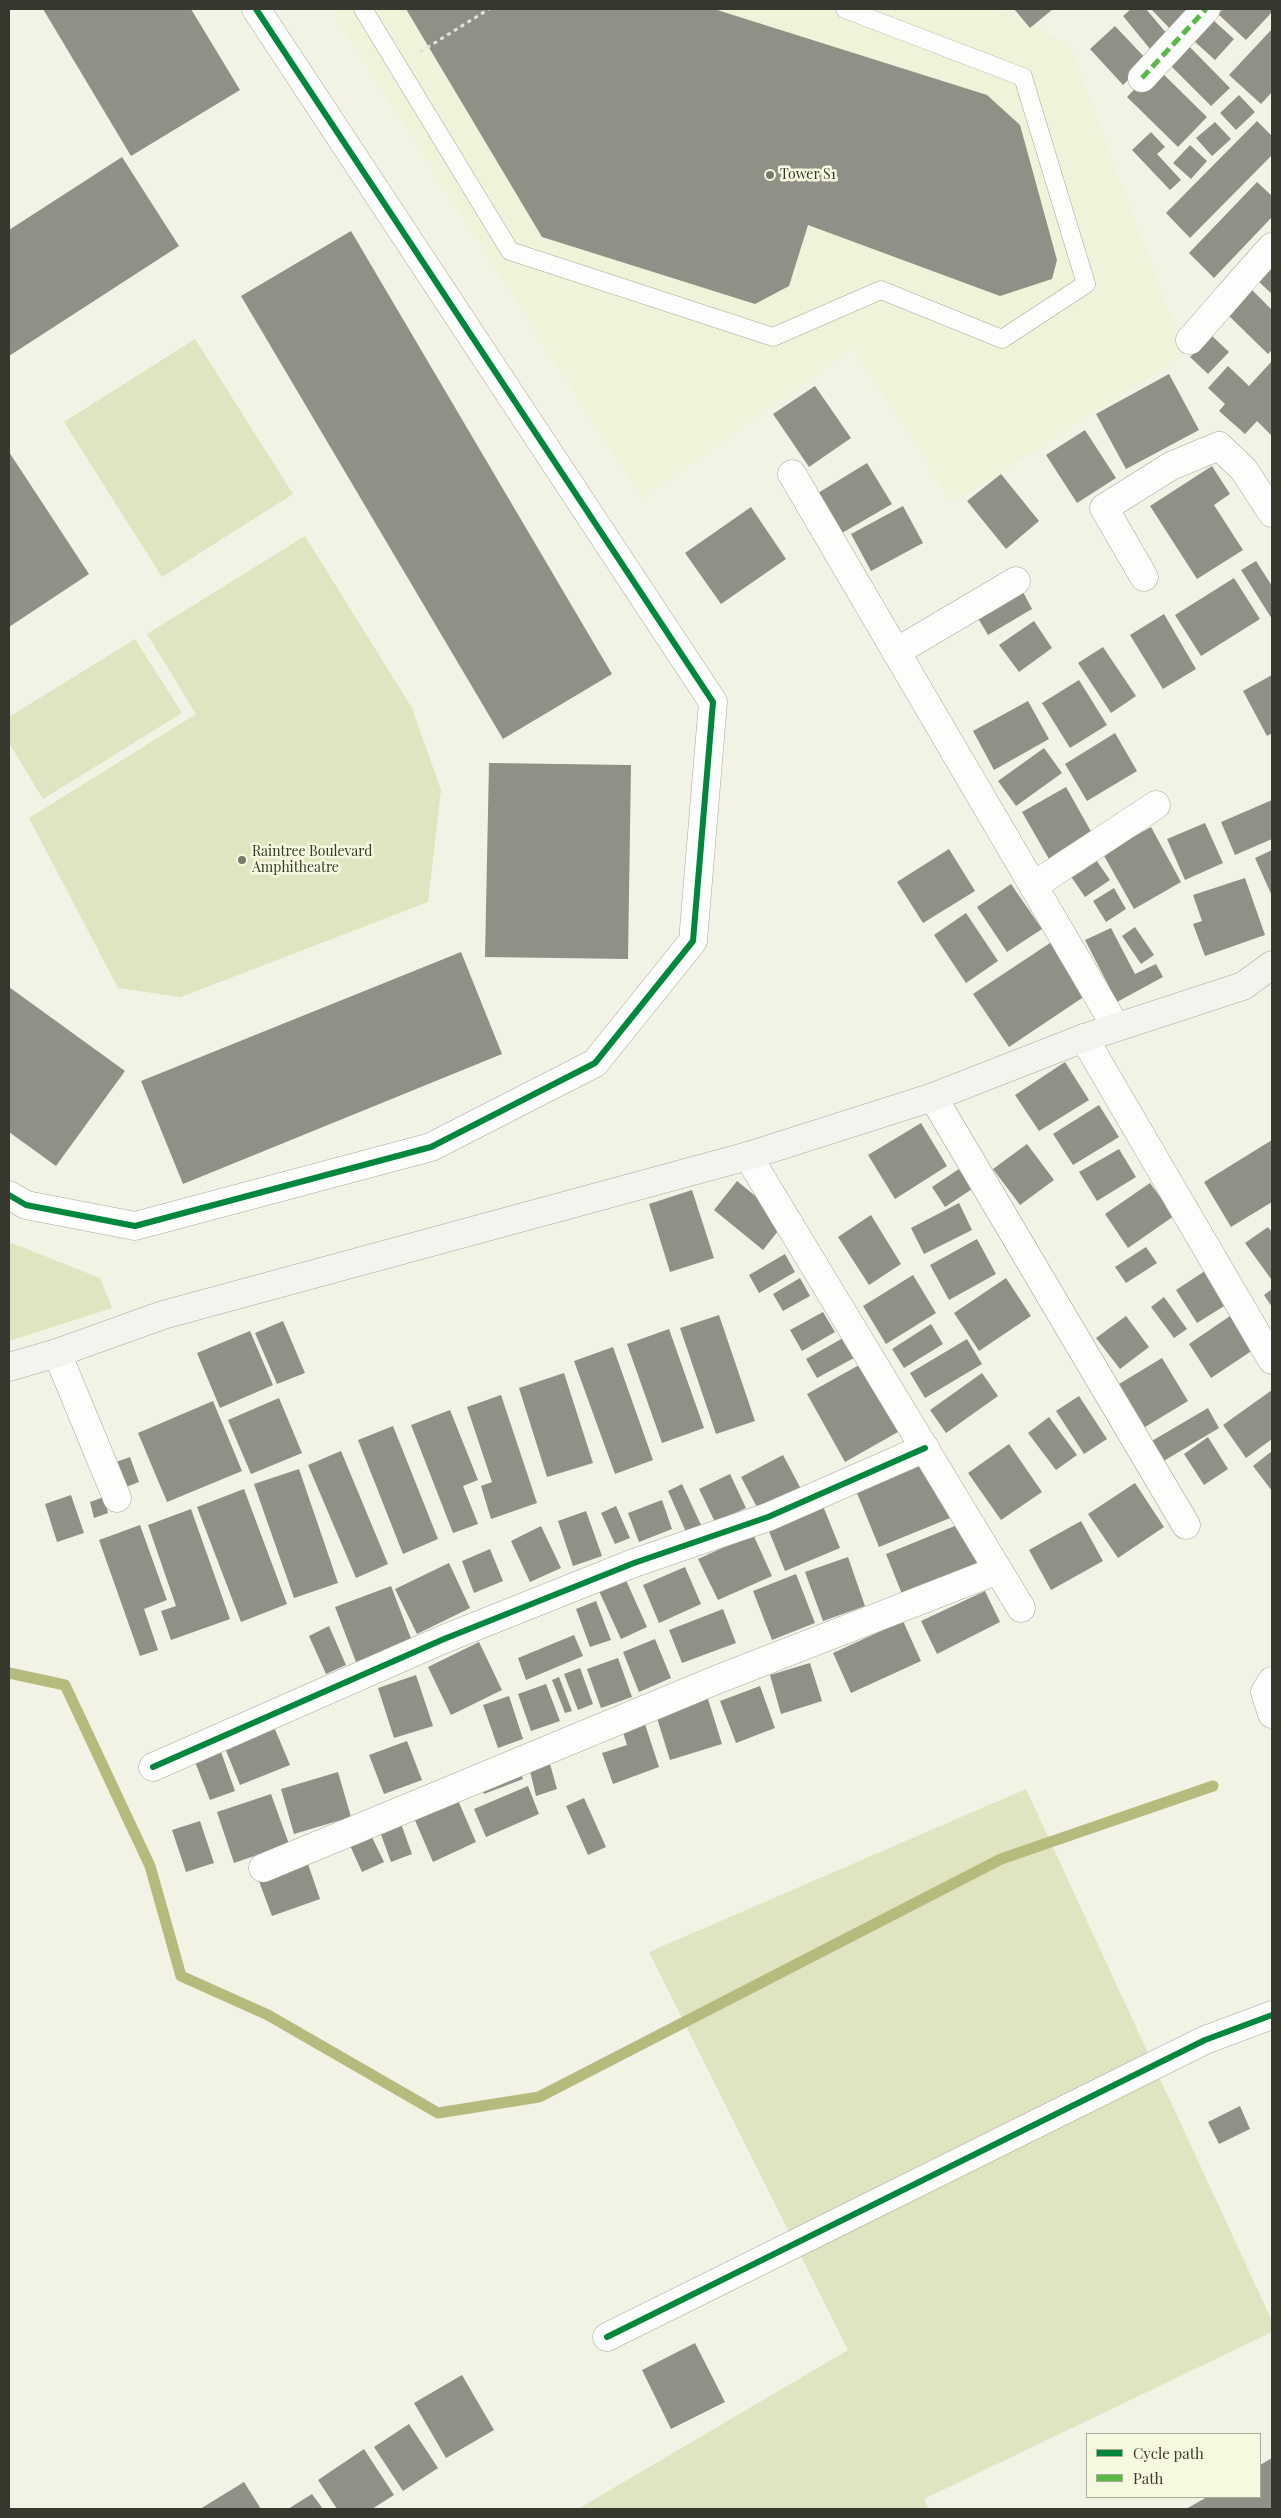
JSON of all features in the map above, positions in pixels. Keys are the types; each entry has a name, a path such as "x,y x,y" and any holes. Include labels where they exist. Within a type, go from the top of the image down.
{"street":[{"path":"9,1194 26,1205 135,1226 431,1148 595,1062 693,941 713,702 256,9"},
{"path":"1142,78 1206,9"},
{"path":"1190,340 1224,303 1244,276 1272,247"},
{"path":"1144,577 1104,508 1171,466 1219,446 1244,470 1272,513"},
{"path":"792,474 1116,1027"},
{"path":"896,652 1016,581"},
{"path":"1033,886 1156,805"},
{"path":"9,1367 57,1354 163,1314 748,1156 933,1097 1084,1038 1243,986 1272,966"},
{"path":"1084,1038 1272,1360"},
{"path":"933,1097 1186,1525"},
{"path":"748,1156 1021,1608"},
{"path":"57,1354 117,1498"},
{"path":"153,1767 444,1639 634,1563 768,1517 924,1448"},
{"path":"263,1868 716,1680 998,1570"},
{"path":"1272,1681 1265,1692 1272,1714"},
{"path":"607,2337 1205,2040 1272,2015"}],"lane":[{"path":"363,9 510,251 773,337 881,290 1002,339 1086,284 1023,77 845,9"}],"path":[{"path":"398,66 490,9"}],"shaded area":[{"path":"331,9 1002,9 1070,45 1185,354 953,503 853,348 642,499"},
{"path":"195,339 293,494 162,577 64,422"},
{"name":"Raintree Boulevard Amphitheatre","path":"305,536 412,708 441,790 428,902 181,997 118,988 29,818 196,714 147,634"},
{"path":"135,639 182,713 43,799 9,743 9,717"},
{"path":"9,1242 100,1278 112,1308 9,1341"},
{"path":"1026,1789 1272,2321 1272,2332 924,2499 929,2509 578,2509 848,2350 649,1952"}],"building":[{"path":"43,9 191,9 240,90 131,156"},
{"name":"Tower S1","path":"406,9 714,9 987,95 1020,125 1057,260 1052,279 1000,296 808,225 789,286 755,304 542,237"},
{"path":"1014,9 1053,9 1030,28"},
{"path":"1131,9 1146,9 1173,41 1155,55 1123,16"},
{"path":"1151,9 1200,9 1177,36"},
{"path":"1223,9 1272,9 1272,12 1246,40 1218,14"},
{"path":"1213,20 1234,39 1215,60 1194,41"},
{"path":"1115,26 1148,61 1123,85 1090,49"},
{"path":"1272,29 1272,92 1261,104 1229,75"},
{"path":"1185,42 1230,88 1211,106 1166,61"},
{"path":"1156,67 1207,117 1178,147 1127,97"},
{"path":"1239,95 1255,112 1236,130 1220,113"},
{"path":"1257,121 1272,136 1272,155 1190,238 1166,213"},
{"path":"1215,122 1231,139 1212,156 1196,138"},
{"path":"1151,132 1165,147 1157,154 1181,180 1170,190 1132,150"},
{"path":"1190,145 1207,161 1191,179 1173,163"},
{"path":"122,157 179,246 9,356 9,230"},
{"path":"1257,182 1272,196 1272,217 1214,278 1189,253"},
{"path":"351,231 612,674 503,739 241,296"},
{"path":"1272,266 1272,294 1258,281"},
{"path":"1248,286 1272,310 1272,350 1268,354 1224,311"},
{"path":"1211,335 1229,352 1208,374 1190,357"},
{"path":"1272,361 1272,436 1257,421 1245,434 1219,411 1225,404 1208,388 1228,366 1249,386"},
{"path":"1169,374 1199,430 1126,469 1096,414"},
{"path":"815,386 851,438 809,467 773,414"},
{"path":"1085,430 1116,478 1077,503 1046,455"},
{"path":"9,452 89,574 9,627"},
{"path":"867,463 892,504 842,533 818,493"},
{"path":"1212,466 1230,494 1214,505 1243,550 1197,579 1150,506"},
{"path":"1001,474 1039,521 1006,549 967,501"},
{"path":"903,506 923,543 871,571 851,534"},
{"path":"751,507 786,559 721,604 685,553"},
{"path":"1256,561 1272,586 1272,619 1241,570"},
{"path":"1234,578 1260,619 1201,656 1175,615"},
{"path":"1023,592 1032,609 988,635 978,618"},
{"path":"1164,614 1196,669 1163,689 1130,635"},
{"path":"1034,621 1052,648 1019,672 999,645"},
{"path":"1103,647 1136,696 1111,713 1078,663"},
{"path":"1272,675 1272,733 1267,736 1243,691"},
{"path":"1079,680 1107,725 1070,748 1042,703"},
{"path":"1028,701 1049,739 994,770 973,731"},
{"path":"1115,733 1137,771 1087,801 1065,764"},
{"path":"1044,748 1062,773 1016,806 998,781"},
{"path":"489,763 631,765 628,959 485,957"},
{"path":"1066,787 1093,835 1049,859 1022,812"},
{"path":"1272,800 1272,839 1235,855 1221,822"},
{"path":"1205,823 1223,863 1185,880 1167,839"},
{"path":"1151,827 1181,882 1134,909 1103,854"},
{"path":"949,849 975,891 923,923 897,882"},
{"path":"1272,850 1272,896 1255,858"},
{"path":"1094,857 1110,880 1085,897 1070,875"},
{"path":"1245,878 1265,935 1205,956 1193,924 1202,921 1193,895"},
{"path":"1011,884 1042,929 1007,952 977,907"},
{"path":"1114,888 1126,909 1106,922 1093,901"},
{"path":"966,913 998,961 966,983 934,935"},
{"path":"1135,927 1154,955 1141,964 1122,936"},
{"path":"1111,928 1135,974 1156,964 1163,977 1117,1002 1085,940"},
{"path":"1053,941 1088,994 1009,1047 973,994"},
{"path":"461,952 502,1054 183,1184 141,1081"},
{"path":"9,987 125,1071 56,1166 9,1132"},
{"path":"1065,1062 1089,1100 1039,1131 1015,1095"},
{"path":"1099,1105 1119,1137 1073,1165 1053,1134"},
{"path":"921,1123 947,1166 895,1199 868,1155"},
{"path":"1272,1140 1272,1202 1231,1227 1204,1182"},
{"path":"1027,1144 1054,1180 1020,1205 993,1169"},
{"path":"1119,1149 1136,1177 1097,1201 1079,1172"},
{"path":"959,1169 972,1189 945,1207 932,1187"},
{"path":"737,1181 786,1221 763,1250 714,1210"},
{"path":"1150,1183 1174,1216 1128,1248 1105,1214"},
{"path":"692,1190 714,1258 670,1272 649,1204"},
{"path":"959,1203 972,1230 924,1254 911,1228"},
{"path":"871,1215 901,1264 869,1285 838,1237"},
{"path":"1268,1227 1272,1232 1271,1279 1245,1243"},
{"path":"977,1239 996,1274 949,1300 930,1265"},
{"path":"1146,1247 1157,1263 1126,1283 1115,1267"},
{"path":"785,1254 795,1272 759,1293 749,1275"},
{"path":"1208,1269 1229,1303 1197,1323 1176,1290"},
{"path":"913,1275 936,1313 886,1344 863,1306"},
{"path":"800,1278 810,1296 783,1311 773,1294"},
{"path":"1006,1278 1031,1316 979,1351 954,1313"},
{"path":"1272,1289 1272,1307 1264,1295"},
{"path":"1164,1297 1187,1329 1174,1338 1151,1307"},
{"path":"823,1312 835,1332 802,1351 790,1330"},
{"path":"1236,1312 1259,1346 1211,1378 1189,1344"},
{"path":"719,1315 755,1421 716,1434 680,1328"},
{"path":"1126,1316 1149,1347 1120,1369 1096,1338"},
{"path":"283,1321 305,1373 277,1384 255,1333"},
{"path":"931,1324 943,1344 904,1368 892,1349"},
{"path":"669,1329 704,1428 662,1443 627,1344"},
{"path":"250,1331 273,1385 220,1408 197,1353"},
{"path":"843,1338 854,1358 817,1378 806,1359"},
{"path":"967,1339 982,1364 925,1398 910,1373"},
{"path":"613,1347 653,1460 615,1474 574,1361"},
{"path":"1162,1358 1188,1401 1145,1427 1119,1384"},
{"path":"861,1364 898,1432 845,1462 807,1394"},
{"path":"564,1373 593,1463 547,1477 519,1388"},
{"path":"982,1373 998,1396 946,1433 930,1410"},
{"path":"1272,1390 1272,1439 1246,1458 1223,1425"},
{"path":"501,1395 537,1503 491,1519 481,1486 492,1482 467,1407"},
{"path":"1079,1396 1107,1439 1084,1454 1056,1411"},
{"path":"279,1398 302,1453 251,1474 228,1420"},
{"path":"213,1401 242,1471 167,1502 138,1433"},
{"path":"1208,1408 1219,1428 1162,1462 1150,1442"},
{"path":"450,1410 478,1480 463,1486 478,1524 453,1533 411,1425"},
{"path":"1049,1417 1077,1455 1056,1470 1028,1433"},
{"path":"393,1426 438,1539 403,1554 358,1440"},
{"path":"1208,1437 1228,1469 1204,1485 1184,1454"},
{"path":"1009,1444 1042,1492 1001,1520 968,1473"},
{"path":"341,1451 388,1564 356,1578 308,1465"},
{"path":"1272,1451 1272,1491 1253,1466"},
{"path":"783,1455 801,1489 759,1511 741,1477"},
{"path":"130,1457 139,1482 126,1487 116,1462"},
{"path":"932,1461 955,1516 879,1547 857,1493"},
{"path":"299,1469 338,1583 294,1598 254,1484"},
{"path":"730,1474 746,1508 715,1522 699,1489"},
{"path":"1135,1483 1164,1527 1118,1558 1088,1514"},
{"path":"682,1484 701,1525 686,1532 668,1491"},
{"path":"244,1489 287,1604 241,1622 197,1507"},
{"path":"71,1495 84,1533 57,1542 45,1504"},
{"path":"104,1497 108,1513 94,1518 90,1502"},
{"path":"662,1500 672,1529 639,1542 628,1513"},
{"path":"616,1506 630,1538 615,1544 601,1513"},
{"path":"823,1506 840,1548 785,1571 768,1529"},
{"path":"191,1509 230,1619 171,1640 161,1611 176,1606 148,1525"},
{"path":"586,1511 602,1556 573,1566 558,1521"},
{"path":"1081,1521 1103,1561 1051,1590 1029,1550"},
{"path":"962,1523 980,1568 904,1599 886,1554"},
{"path":"140,1525 167,1600 144,1609 158,1650 140,1656 99,1540"},
{"path":"541,1526 561,1568 530,1582 511,1541"},
{"path":"753,1534 772,1576 718,1600 698,1559"},
{"path":"490,1549 503,1581 474,1593 462,1561"},
{"path":"848,1557 865,1606 823,1621 805,1572"},
{"path":"449,1563 470,1608 417,1634 395,1589"},
{"path":"685,1567 701,1604 659,1623 643,1585"},
{"path":"796,1574 815,1623 772,1640 753,1591"},
{"path":"625,1578 647,1627 621,1639 598,1589"},
{"path":"391,1586 412,1641 356,1662 335,1607"},
{"path":"985,1591 1000,1622 937,1654 921,1621"},
{"path":"596,1601 611,1640 590,1647 576,1609"},
{"path":"723,1609 736,1643 682,1663 669,1630"},
{"path":"903,1621 921,1661 851,1693 833,1653"},
{"path":"329,1626 346,1665 326,1674 309,1636"},
{"path":"574,1635 583,1656 526,1680 518,1658"},
{"path":"655,1639 671,1678 639,1692 623,1652"},
{"path":"479,1642 502,1690 451,1715 428,1667"},
{"path":"618,1658 632,1697 601,1708 587,1669"},
{"path":"810,1663 822,1701 781,1714 770,1675"},
{"path":"580,1668 593,1704 578,1710 564,1674"},
{"path":"416,1675 433,1726 394,1738 378,1688"},
{"path":"559,1677 572,1711 565,1713 552,1680"},
{"path":"546,1684 560,1721 531,1731 518,1694"},
{"path":"760,1686 775,1728 736,1743 720,1701"},
{"path":"509,1696 523,1739 498,1748 483,1705"},
{"path":"708,1699 722,1744 670,1760 656,1715"},
{"path":"644,1721 659,1767 613,1784 602,1753 627,1745 622,1729"},
{"path":"274,1727 290,1765 240,1785 225,1748"},
{"path":"407,1741 422,1780 384,1794 369,1755"},
{"path":"221,1752 235,1791 210,1800 195,1762"},
{"path":"550,1764 557,1789 536,1796 530,1771"},
{"path":"520,1771 523,1779 484,1794 481,1785"},
{"path":"338,1772 351,1817 294,1834 281,1789"},
{"path":"528,1786 539,1814 486,1837 474,1809"},
{"path":"271,1794 289,1844 234,1863 217,1812"},
{"path":"457,1798 476,1842 433,1862 414,1818"},
{"path":"584,1798 606,1847 588,1855 566,1806"},
{"path":"200,1821 214,1863 186,1872 172,1830"},
{"path":"400,1821 412,1854 391,1862 379,1829"},
{"path":"369,1831 384,1862 362,1872 348,1841"},
{"path":"306,1858 320,1899 272,1916 257,1876"},
{"path":"1240,2106 1250,2129 1219,2144 1208,2122"},
{"path":"695,2343 725,2402 671,2429 642,2370"},
{"path":"462,2375 494,2430 446,2458 414,2403"},
{"path":"409,2424 438,2468 403,2491 374,2447"},
{"path":"364,2449 394,2495 372,2509 337,2509 318,2480"},
{"path":"1272,2458 1272,2509 1186,2509 1205,2498 1261,2498 1261,2464"},
{"path":"244,2482 261,2509 200,2509"},
{"path":"312,2494 323,2509 288,2509"}],"waterway":[{"path":"9,1673 65,1685 150,1866 181,1976 268,2015 438,2113 539,2097 1001,1859 1213,1786"}],"marked path":[{"path":"1142,78 1206,9"}],"cycle path":[{"path":"9,1195 26,1205 135,1226 431,1147 595,1063 693,941 713,702 256,9"},
{"path":"153,1767 444,1639 634,1563 768,1517 925,1448"},
{"path":"607,2337 1205,2040 1272,2015"}],"place":[{"name":"Tower S1","path":"770,175"},
{"name":"Raintree Boulevard Amphitheatre","path":"242,860"}]}
